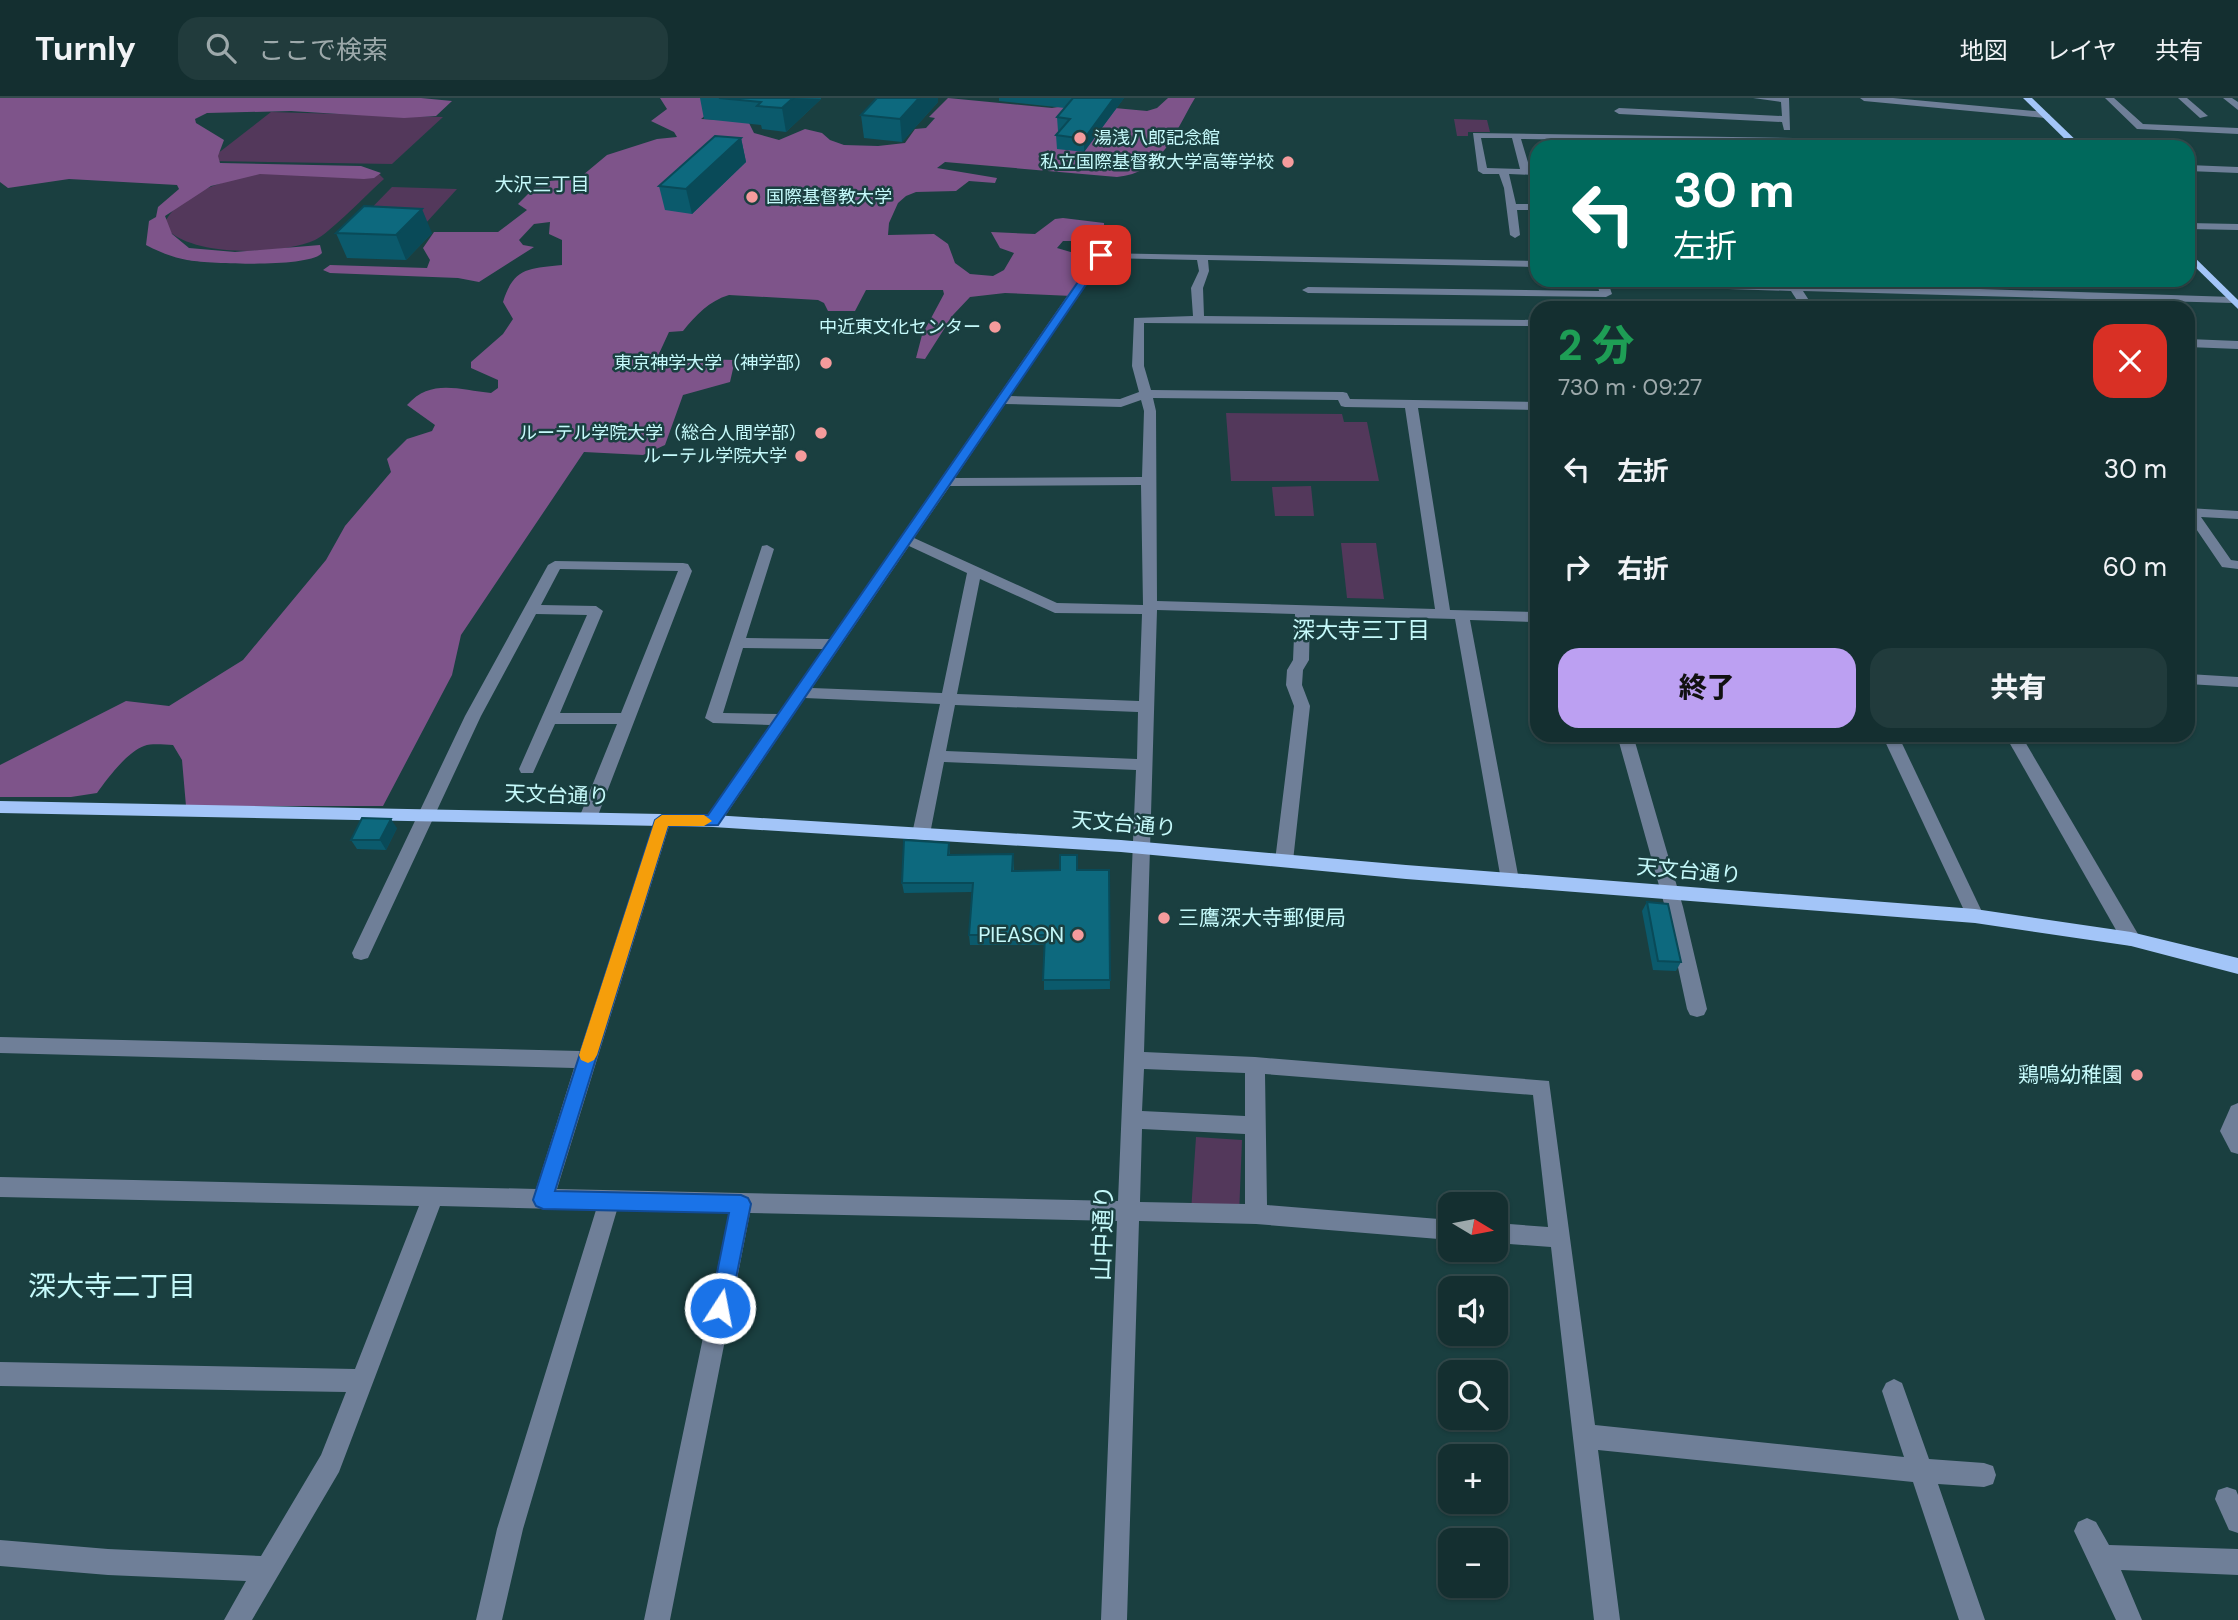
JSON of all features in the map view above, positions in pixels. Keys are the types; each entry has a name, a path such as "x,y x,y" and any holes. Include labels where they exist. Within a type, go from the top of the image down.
{"main road":[{"path":"2027,98 2071,140"},
{"path":"2195,267 2235,300"},
{"name":"天文台通り","path":"0,807 713,821 1141,849 1975,916 2131,939 2238,967"}],"street":[{"path":"1757,98 1785,99 1786,119 1794,140"},
{"path":"1864,98 2045,115"},
{"path":"2109,98 2140,127 2238,131"},
{"path":"2182,98 2203,116"},
{"path":"2227,98 2238,107"},
{"path":"1626,140 1618,106 1786,119"},
{"path":"1530,172 1483,171 1476,135 1543,140"},
{"path":"1516,136 1530,170"},
{"path":"2195,168 2238,170"},
{"path":"1503,171 1512,207 1514,235"},
{"path":"1512,207 1530,208"},
{"path":"2195,226 2238,227"},
{"path":"713,821 1101,255 1530,264"},
{"path":"1202,257 1204,271 1197,288 1199,320 1484,307 1530,302"},
{"path":"1540,301 1606,294 1604,287"},
{"path":"1826,287 2235,300"},
{"path":"1308,290 1484,307 1530,322"},
{"name":"山中通り","path":"1114,1620 1150,607 1150,411 1138,366 1138,320 1199,320"},
{"path":"2195,342 2238,345"},
{"path":"1003,400 1121,403 1146,394 1343,396 1345,402 1530,406"},
{"path":"1411,404 1443,614"},
{"path":"943,482 1148,481"},
{"path":"2195,512 2238,515"},
{"path":"2195,520 2227,564 2238,565"},
{"path":"907,540 1055,608 1150,607 1530,617"},
{"path":"767,549 713,718 781,720"},
{"path":"361,953 473,716 555,565 683,568 685,571 588,818"},
{"path":"921,834 975,570"},
{"path":"527,769 596,611 531,609"},
{"path":"1284,861 1302,706 1294,685 1294,670 1301,660 1303,610"},
{"path":"1462,615 1510,880"},
{"path":"737,643 834,644"},
{"path":"2195,679 2238,682"},
{"path":"800,694 1146,706"},
{"path":"550,718 627,719"},
{"path":"1627,742 1670,892 1697,1009"},
{"path":"1893,742 1975,916"},
{"path":"2017,742 2131,939"},
{"path":"937,756 1144,765"},
{"path":"543,1200 662,820"},
{"path":"0,1045 586,1060"},
{"path":"1134,1060 1255,1065 1542,1087 1607,1620"},
{"path":"1255,1065 1256,1214"},
{"path":"1132,1120 1255,1125"},
{"path":"0,1187 1256,1214 1438,1229"},
{"path":"237,1620 330,1463 433,1197"},
{"path":"489,1620 510,1529 609,1201"},
{"path":"657,1620 741,1204"},
{"path":"1508,1234 1560,1238"},
{"path":"0,1374 361,1381"},
{"path":"1894,1391 1972,1620"},
{"path":"1584,1436 1921,1471 1984,1475"},
{"path":"2087,1531 2102,1557 2129,1620"},
{"path":"0,1553 108,1562 267,1569"},
{"path":"2102,1557 2238,1562"}],"shaded area":[{"path":"0,98 421,98 452,101 436,116 404,118 291,111 207,113 195,119 196,123 224,140 218,156 220,163 361,166 381,173 374,178 364,179 260,174 211,186 165,216 172,234 189,248 235,252 320,245 322,253 314,258 280,263 215,263 187,260 146,245 149,221 156,217 158,207 179,189 177,185 69,179 8,188 0,182"},
{"path":"660,98 726,98 701,119 748,121 754,133 779,140 805,129 822,133 830,140 844,145 878,146 905,143 915,129 926,128 935,118 929,117 948,98 1052,108 1061,103 1147,111 1157,108 1168,98 1195,98 1165,149 1145,168 1132,174 1117,177 945,162 937,168 997,178 995,183 969,181 956,191 916,192 898,203 889,223 888,235 934,234 948,244 955,263 970,274 993,276 1004,270 1014,253 1000,248 991,232 1035,234 1055,219 1063,218 1104,223 1104,229 1082,241 1063,241 1057,248 1091,258 1072,296 1005,293 970,297 953,315 925,359 916,358 922,335 944,294 943,290 866,290 855,311 828,311 824,303 818,300 729,295 703,309 683,331 669,332 657,358 735,360 730,382 683,395 665,445 643,455 584,452 461,635 452,675 383,806 186,806 182,760 173,745 158,744 144,746 131,754 97,793 71,797 0,797 0,765 126,701 169,706 243,660 326,560 345,526 391,472 387,459 407,439 432,431 435,425 407,405 426,391 436,389 457,388 491,393 498,388 498,380 471,368 471,362 503,334 513,319 503,302 512,282 532,269 562,265 562,240 549,234 550,222 534,224 519,240 523,245 534,247 479,282 458,278 330,273 323,270 330,265 427,268 430,260 423,248 434,232 498,232 527,210 518,204 539,183 583,175 607,155 657,139 677,137 674,132 651,121 667,109"},
{"path":"271,112 443,117 392,164 208,161"},
{"path":"1454,119 1487,120 1490,132 1468,132 1468,136 1457,136"},
{"path":"256,173 379,174 384,179 330,229 315,240 300,245 261,251 218,249 181,239 168,230 166,220 183,201 206,189"},
{"path":"392,187 457,189 425,224 358,222"},
{"path":"1226,413 1342,414 1344,422 1367,422 1379,481 1231,481"},
{"path":"1311,486 1314,516 1275,516 1272,487"},
{"path":"1341,543 1376,543 1384,599 1347,598"},
{"path":"1196,1137 1242,1140 1239,1215 1191,1212"}],"building":[{"path":"719,98 793,98 782,108 757,106 761,102"},
{"path":"877,98 919,98 900,119 861,115"},
{"path":"1073,98 1114,98 1084,139 1056,135 1070,119 1057,117"},
{"path":"715,136 741,138 686,189 659,186"},
{"path":"364,206 422,209 396,235 336,233"},
{"path":"362,818 391,819 380,840 351,840"},
{"path":"904,840 949,843 948,855 1013,854 1012,871 1060,870 1060,855 1077,855 1077,870 1109,870 1110,980 1043,980 1045,935 969,935 973,883 902,883"},
{"path":"1647,902 1668,904 1681,962 1658,961"}],"slow traffic":[{"path":"588,1055 662,820 704,821"}],"place":[{"name":"湯浅八郎記念館","path":"1080,138"},
{"name":"私立国際基督教大学高等学校","path":"1288,162"},
{"name":"国際基督教大学","path":"752,197"},
{"name":"中近東文化センター","path":"995,327"},
{"name":"東京神学大学（神学部）","path":"826,363"},
{"name":"ルーテル学院大学（総合人間学部）","path":"821,433"},
{"name":"ルーテル学院大学","path":"801,456"},
{"name":"三鷹深大寺郵便局","path":"1164,918"},
{"name":"PIEASON","path":"1078,935"},
{"name":"鶏鳴幼稚園","path":"2137,1075"}],"district":[{"name":"大沢三丁目","path":"542,184"},
{"name":"深大寺三丁目","path":"1361,630"},
{"name":"深大寺二丁目","path":"112,1286"}],"route":[{"path":"720,1308 741,1204 543,1200 662,820 713,821 1101,255"}]}
